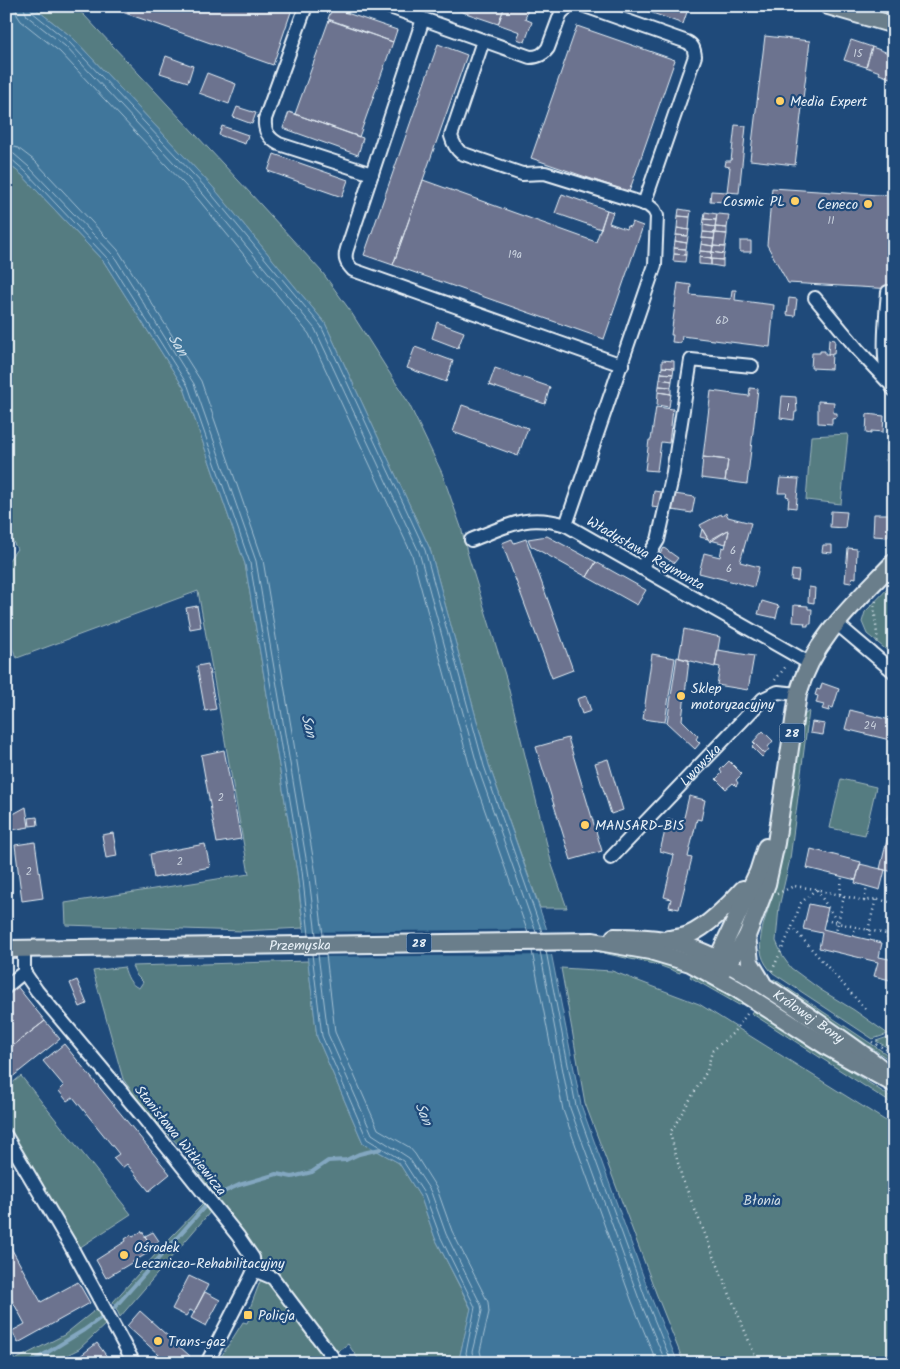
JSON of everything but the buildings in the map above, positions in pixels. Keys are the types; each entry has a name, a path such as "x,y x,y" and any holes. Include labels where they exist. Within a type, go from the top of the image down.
{"main road":[{"path":"836,7 894,26"},
{"name":"28","path":"690,963 706,964 734,955 747,936 767,884 776,843 798,694 809,663 836,623 894,562"},
{"name":"28","path":"665,940 689,935 712,919 732,902 758,872 781,804"},
{"path":"737,989 726,976 720,961 721,951 758,872"},
{"path":"747,936 750,962 767,980"},
{"name":"Przemyska","path":"6,949 587,941 614,937 665,940 696,950 720,961"},
{"name":"Przemyska","path":"587,941 650,951 690,963 737,989"},
{"name":"Królowej Bony","path":"720,961 767,980 894,1078"},
{"name":"Królowej Bony","path":"737,989 829,1048 894,1084"}],"street":[{"path":"306,6 265,119 266,133 271,140 279,144 372,174"},
{"path":"387,6 530,57 537,57 548,48 561,13 569,6"},
{"path":"484,42 451,136 457,149 461,153 522,174 545,173 644,204 695,56 694,50 692,45 687,42 585,6"},
{"path":"423,19 345,255 346,262 353,270 622,365"},
{"name":"Władysława Reymonta","path":"644,204 654,210 657,216 657,256 655,265 566,525 809,663"},
{"path":"891,386 885,366 888,292 894,292"},
{"path":"815,298 858,351 891,386"},
{"path":"641,568 658,540 672,478 691,360 752,366"},
{"path":"471,540 516,523 533,519 550,520 566,525"},
{"path":"836,623 894,672"},
{"name":"Lwowska","path":"611,858 763,699 778,692 798,694"},
{"path":"6,987 24,972 24,948"},
{"name":"Stanisława Witkiewicza","path":"24,972 37,991 142,1116 238,1236 253,1258 254,1270"},
{"path":"6,1136 69,1243 134,1363"},
{"path":"207,1363 254,1270 273,1278 337,1363"}],"path":[{"path":"877,597 874,607 879,648"},
{"path":"773,684 789,661"},
{"path":"840,894 842,877"},
{"path":"771,897 794,886 816,888 864,901 876,899 894,903"},
{"path":"864,901 867,886"},
{"path":"816,888 838,923"},
{"path":"767,980 801,903 816,888"},
{"path":"836,932 844,896"},
{"path":"869,940 869,930 876,899"},
{"path":"825,920 894,936"},
{"path":"853,936 855,926"},
{"path":"792,927 867,1011"},
{"path":"886,934 894,950"},
{"path":"747,1014 732,1034 712,1051 707,1071 670,1133 682,1178 758,1363"},
{"path":"872,1042 891,1052"}],"green space":[{"path":"32,6 73,6 84,15 322,272 349,309 408,402 442,473 461,527 506,678 552,865 567,908 540,908 489,765 430,549 325,323 212,186 73,38"},
{"path":"6,162 22,175 104,262 184,388 245,564 297,872 303,928 242,931 66,925 65,903 249,874 198,591 17,658 8,640 6,641 8,561 17,549 6,529"},
{"path":"848,434 841,504 806,500 811,436"},
{"path":"894,582 894,656 867,634 862,622 865,612"},
{"path":"809,711 790,859 779,907 776,941 783,957 791,968 888,1034 873,1039 773,973 766,964 760,945 763,925 773,894 771,893 785,841 804,715"},
{"path":"841,779 876,787 865,835 830,828"},
{"path":"594,951 640,956 682,968 680,973 658,965"},
{"path":"308,961 317,1037 363,1143 399,1163 421,1198 435,1238 471,1309 460,1355 465,1363 361,1363 348,1344 335,1353 278,1272 264,1264 182,1149 144,1108 123,1079 93,971 124,967 131,982 139,988 143,982 137,976 132,966"},
{"name":"Błonia","path":"561,968 612,971 699,1004 894,1126 894,1363 684,1363 585,1103"},
{"path":"692,973 745,1003 739,1005 690,977"},
{"path":"774,979 894,1059 894,1063 773,981"},
{"path":"754,1009 894,1099 894,1105 751,1013"},
{"path":"891,1036 894,1038 894,1051 876,1041"},
{"path":"21,1076 131,1214 79,1248 6,1123 6,1088"},
{"path":"203,1204 211,1211 120,1317 113,1302"},
{"path":"261,1279 270,1282 329,1357 323,1363 217,1363 243,1322 247,1323 253,1310 250,1308"},
{"path":"99,1307 107,1323 79,1349 51,1363 6,1363 6,1346 15,1360 64,1335"}],"water":[{"name":"San","path":"6,6 32,6 73,38 212,186 325,323 430,549 489,765 546,927 581,1105 650,1295 678,1363 465,1363 460,1355 471,1308 435,1238 421,1198 399,1163 363,1143 317,1037 297,872 245,564 184,388 104,262 22,175 6,162"}],"pier":[{"path":"549,929 554,955 305,957 301,932"}],"waterway":[{"path":"217,1195 239,1185 277,1174 292,1177 312,1172 328,1161 346,1160 359,1154 380,1149"},
{"path":"115,1307 208,1203"},
{"path":"30,1363 102,1317"}],"place":[{"name":"Media Expert","path":"780,101"},
{"name":"Cosmic PL","path":"795,201"},
{"name":"Ceneco","path":"868,204"},
{"name":"Sklep motoryzacyjny","path":"681,696"},
{"name":"MANSARD-BIS","path":"585,825"},
{"name":"Ośrodek Leczniczo-Rehabilitacyjny","path":"124,1255"},
{"name":"Policja","path":"248,1315"},
{"name":"Trans-gaz","path":"158,1341"}]}
